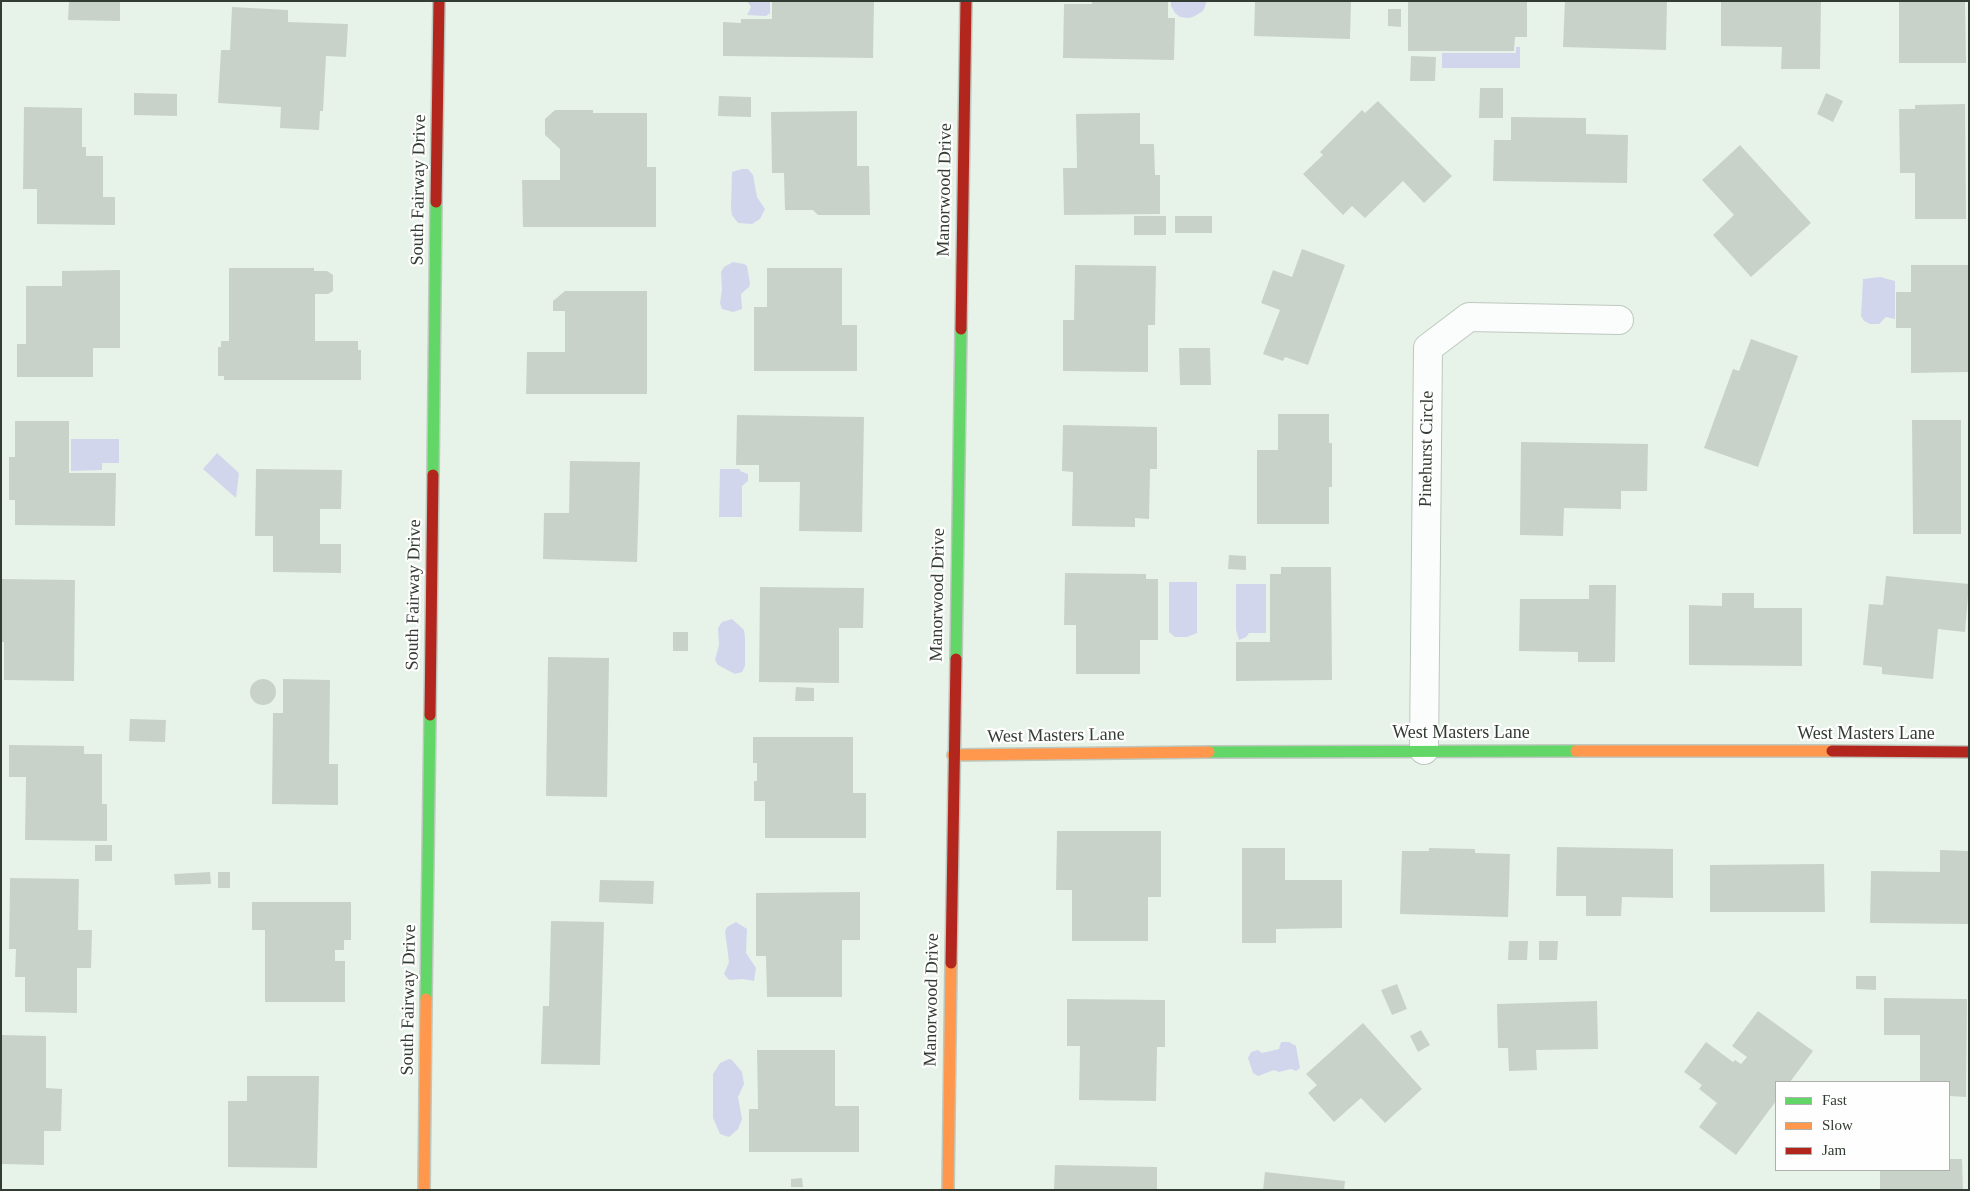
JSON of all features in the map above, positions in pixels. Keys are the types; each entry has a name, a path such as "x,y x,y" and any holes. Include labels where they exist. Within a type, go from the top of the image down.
{"street":[{"name":"South Fairway Drive","path":"424,1190 439,1"},
{"name":"Manorwood Drive","path":"948,1190 953,755 966,1"},
{"name":"Pinehurst Circle","path":"1424,750 1428,348 1469,317 1619,320"},
{"name":"West Masters Lane","path":"953,755 1424,750 1969,752"}],"water":[{"path":"747,1 770,1 770,13 766,16 747,15 751,7"},
{"path":"1171,1 1207,1 1203,11 1188,18 1180,17 1175,13 1171,6"},
{"path":"1516,47 1520,47 1520,68 1442,68 1442,53 1516,53"},
{"path":"748,169 753,175 757,197 765,209 760,219 752,224 738,223 732,215 732,172"},
{"path":"733,262 747,266 750,283 749,287 741,294 742,309 733,312 722,309 720,303 722,290 721,272 724,267"},
{"path":"1880,277 1895,281 1895,319 1886,317 1879,324 1870,324 1864,321 1861,316 1863,279"},
{"path":"71,439 119,439 119,463 102,463 102,470 71,471"},
{"path":"217,453 239,473 236,498 203,469"},
{"path":"720,469 740,469 740,471 748,474 748,481 742,486 742,517 719,517"},
{"path":"1169,582 1197,582 1197,633 1187,637 1175,637 1169,632"},
{"path":"1236,584 1266,584 1266,633 1249,633 1246,637 1239,640 1236,630"},
{"path":"732,619 744,630 745,637 745,666 742,672 735,674 718,665 715,660 719,645 718,628 722,622"},
{"path":"736,922 747,929 746,953 756,968 754,981 743,979 729,980 724,974 729,962 725,931 727,927"},
{"path":"1281,1042 1289,1042 1296,1046 1300,1068 1296,1071 1291,1069 1279,1072 1274,1070 1258,1076 1253,1073 1248,1058 1251,1052 1258,1050 1262,1053 1279,1049"},
{"path":"729,1059 742,1072 744,1084 738,1097 742,1119 738,1129 729,1137 720,1134 713,1118 713,1074 720,1063"}],"building":[{"path":"69,1 120,1 120,21 68,20"},
{"path":"772,1 874,1 873,58 723,56 723,22 741,23 741,19 772,19"},
{"path":"1092,1 1168,1 1168,18 1175,18 1174,60 1063,58 1064,4 1092,4"},
{"path":"1255,1 1351,1 1350,39 1254,36"},
{"path":"1527,1 1527,37 1515,37 1514,51 1408,51 1408,2"},
{"path":"1565,1 1667,1 1666,50 1563,47"},
{"path":"1721,1 1821,1 1820,69 1781,69 1782,47 1721,46"},
{"path":"1899,1 1965,1 1966,63 1899,63"},
{"path":"232,7 288,10 288,22 348,24 346,57 326,56 323,111 320,111 319,130 280,128 281,107 218,103 221,50 230,50"},
{"path":"1388,9 1401,9 1401,27 1388,26"},
{"path":"1411,56 1436,57 1435,81 1410,81"},
{"path":"1480,88 1503,88 1503,118 1479,118"},
{"path":"134,93 177,94 177,116 134,115"},
{"path":"1826,93 1843,101 1833,122 1817,114"},
{"path":"719,96 751,97 751,117 718,116"},
{"path":"1378,101 1452,176 1424,203 1403,181 1365,218 1352,206 1343,215 1303,174 1323,155 1320,152 1362,110 1365,113"},
{"path":"1965,104 1966,219 1915,219 1915,173 1900,173 1899,109 1915,109 1915,105"},
{"path":"24,107 82,108 82,147 86,147 86,156 103,156 103,197 115,197 115,225 37,224 37,189 23,189"},
{"path":"555,110 593,110 593,113 647,113 647,167 656,167 656,227 523,227 522,180 560,180 560,149 545,135 545,119"},
{"path":"857,111 857,166 869,166 870,215 818,215 813,210 785,210 784,173 772,173 771,112"},
{"path":"1140,113 1140,144 1154,144 1155,175 1160,175 1160,214 1064,215 1063,168 1077,168 1076,114"},
{"path":"1511,117 1586,118 1586,134 1628,135 1627,183 1493,181 1494,140 1511,140"},
{"path":"1740,145 1811,223 1751,277 1713,235 1734,215 1702,180"},
{"path":"1134,216 1166,216 1166,235 1134,235"},
{"path":"1175,216 1212,216 1212,233 1175,233"},
{"path":"1302,249 1345,265 1308,365 1285,357 1283,361 1263,354 1280,310 1261,303 1273,270 1292,277"},
{"path":"1075,265 1156,266 1155,325 1148,325 1148,372 1063,371 1063,320 1074,320"},
{"path":"1911,265 1969,265 1969,372 1911,373 1911,328 1896,328 1896,292 1911,292"},
{"path":"229,268 314,268 314,271 327,271 333,275 333,291 328,294 315,294 315,341 358,341 358,350 361,350 361,380 224,380 224,376 218,376 218,347 221,347 221,341 229,341"},
{"path":"767,268 842,268 842,325 857,325 857,371 754,371 754,307 767,307"},
{"path":"120,270 120,348 93,348 93,377 17,377 17,344 26,344 26,286 62,286 62,271"},
{"path":"565,291 647,291 647,394 526,394 527,352 565,352 565,311 553,311 553,301"},
{"path":"1751,339 1798,356 1758,467 1704,448 1733,369 1739,371"},
{"path":"1179,348 1210,348 1211,385 1180,385"},
{"path":"1278,414 1329,414 1329,443 1332,443 1332,487 1329,487 1329,524 1257,524 1257,450 1278,450"},
{"path":"737,415 864,417 862,532 799,531 800,482 759,482 759,465 736,465"},
{"path":"1912,420 1961,420 1961,534 1913,534"},
{"path":"15,421 69,421 69,473 116,473 115,526 15,525 15,500 9,500 9,457 15,457"},
{"path":"1063,425 1157,427 1157,469 1150,469 1149,519 1135,518 1135,527 1072,526 1073,472 1062,471"},
{"path":"1521,442 1648,444 1647,491 1621,491 1621,509 1564,508 1563,536 1520,535"},
{"path":"570,461 640,462 637,562 543,559 544,513 569,513"},
{"path":"256,469 342,470 341,509 320,509 320,544 341,544 341,573 273,572 273,536 255,536"},
{"path":"1229,555 1246,556 1246,570 1228,569"},
{"path":"1281,567 1331,567 1332,680 1236,681 1236,642 1270,642 1270,574 1281,574"},
{"path":"1065,573 1146,574 1146,579 1158,579 1158,640 1140,640 1140,674 1076,674 1076,625 1064,625"},
{"path":"1886,576 1969,584 1965,632 1938,629 1933,679 1882,674 1882,667 1863,665 1869,604 1883,605"},
{"path":"2,579 75,580 74,681 4,680 4,642 1,642"},
{"path":"1589,585 1616,585 1615,662 1578,662 1578,652 1519,651 1520,599 1589,599"},
{"path":"760,587 864,588 863,628 839,628 839,683 759,682"},
{"path":"1722,593 1754,593 1754,608 1802,608 1802,666 1689,665 1689,605 1722,606"},
{"path":"673,632 688,632 688,651 673,651"},
{"path":"548,657 609,658 607,797 546,796"},
{"path":"263,679 272,683 276,692 272,701 263,705 254,701 250,692 254,683"},
{"path":"283,679 330,680 329,764 338,764 338,805 272,804 273,713 283,713"},
{"path":"796,687 814,688 814,701 795,701"},
{"path":"130,719 166,720 165,742 129,741"},
{"path":"753,737 853,737 853,793 866,793 866,838 765,838 765,801 754,801 754,781 757,781 757,763 753,763"},
{"path":"9,745 84,746 84,754 102,754 102,804 107,804 107,841 25,840 26,777 9,777"},
{"path":"1057,831 1161,831 1161,897 1148,897 1148,941 1072,941 1072,890 1056,890"},
{"path":"95,845 112,845 112,861 95,861"},
{"path":"1557,847 1673,849 1673,898 1622,897 1621,916 1586,916 1586,896 1556,896"},
{"path":"1242,848 1285,848 1285,880 1342,880 1342,928 1276,929 1276,943 1242,943"},
{"path":"1429,848 1475,849 1475,853 1510,854 1508,917 1400,914 1402,851 1429,851"},
{"path":"1940,850 1969,851 1969,924 1870,923 1871,871 1940,872"},
{"path":"1824,864 1825,912 1710,912 1710,865"},
{"path":"210,872 211,884 175,885 174,874"},
{"path":"218,872 230,872 230,888 218,888"},
{"path":"10,878 79,879 78,930 92,930 91,968 77,968 77,1013 25,1012 25,977 15,977 16,949 9,949"},
{"path":"600,880 654,881 653,904 599,902"},
{"path":"860,892 860,940 842,940 842,997 767,997 766,956 756,956 756,893"},
{"path":"252,902 351,902 351,940 344,940 344,950 335,950 335,961 345,961 345,1002 265,1002 265,930 252,930"},
{"path":"551,921 604,922 600,1065 541,1064 543,1006 549,1006"},
{"path":"1509,941 1528,941 1527,960 1508,960"},
{"path":"1539,941 1558,941 1557,960 1539,960"},
{"path":"1856,976 1876,976 1876,990 1856,989"},
{"path":"1397,984 1407,1009 1392,1015 1381,990"},
{"path":"1884,998 1967,999 1966,1097 1950,1096 1950,1081 1920,1081 1920,1035 1884,1035"},
{"path":"1067,999 1165,1000 1165,1047 1157,1047 1156,1101 1079,1100 1080,1046 1067,1046"},
{"path":"1597,1001 1598,1049 1536,1050 1537,1070 1509,1071 1508,1048 1498,1048 1497,1004"},
{"path":"1758,1011 1813,1051 1791,1081 1775,1081 1775,1102 1736,1155 1699,1127 1717,1103 1699,1089 1702,1085 1684,1072 1706,1042 1733,1062 1735,1060 1741,1064 1747,1057 1732,1046"},
{"path":"1363,1023 1422,1089 1385,1123 1361,1098 1334,1122 1308,1093 1317,1085 1306,1074"},
{"path":"1421,1030 1430,1045 1418,1052 1410,1036"},
{"path":"1,1035 46,1036 46,1088 62,1089 61,1131 44,1131 44,1165 1,1164"},
{"path":"757,1050 835,1050 835,1106 859,1106 859,1152 749,1152 749,1109 758,1109"},
{"path":"247,1076 319,1076 317,1168 228,1167 228,1101 247,1101"},
{"path":"1950,1159 1962,1159 1963,1190 1880,1190 1880,1171 1950,1171"},
{"path":"1055,1165 1157,1167 1157,1190 1054,1190"},
{"path":"1265,1172 1345,1181 1344,1190 1263,1190"},
{"path":"802,1178 803,1187 791,1187 791,1179"}],"traffic: fast":[{"path":"433,475 436,202"},
{"path":"956,659 961,329"},
{"path":"426,999 430,715"},
{"path":"1209,752 1576,751"}],"traffic: slow":[{"path":"1576,751 1832,751"},
{"path":"953,755 1209,752"},
{"path":"948,1190 951,963"},
{"path":"424,1190 426,999"}],"traffic: jam":[{"path":"436,202 439,1"},
{"path":"961,329 966,1"},
{"path":"430,715 433,475"},
{"path":"951,963 956,659"},
{"path":"1832,751 1969,752"}]}
